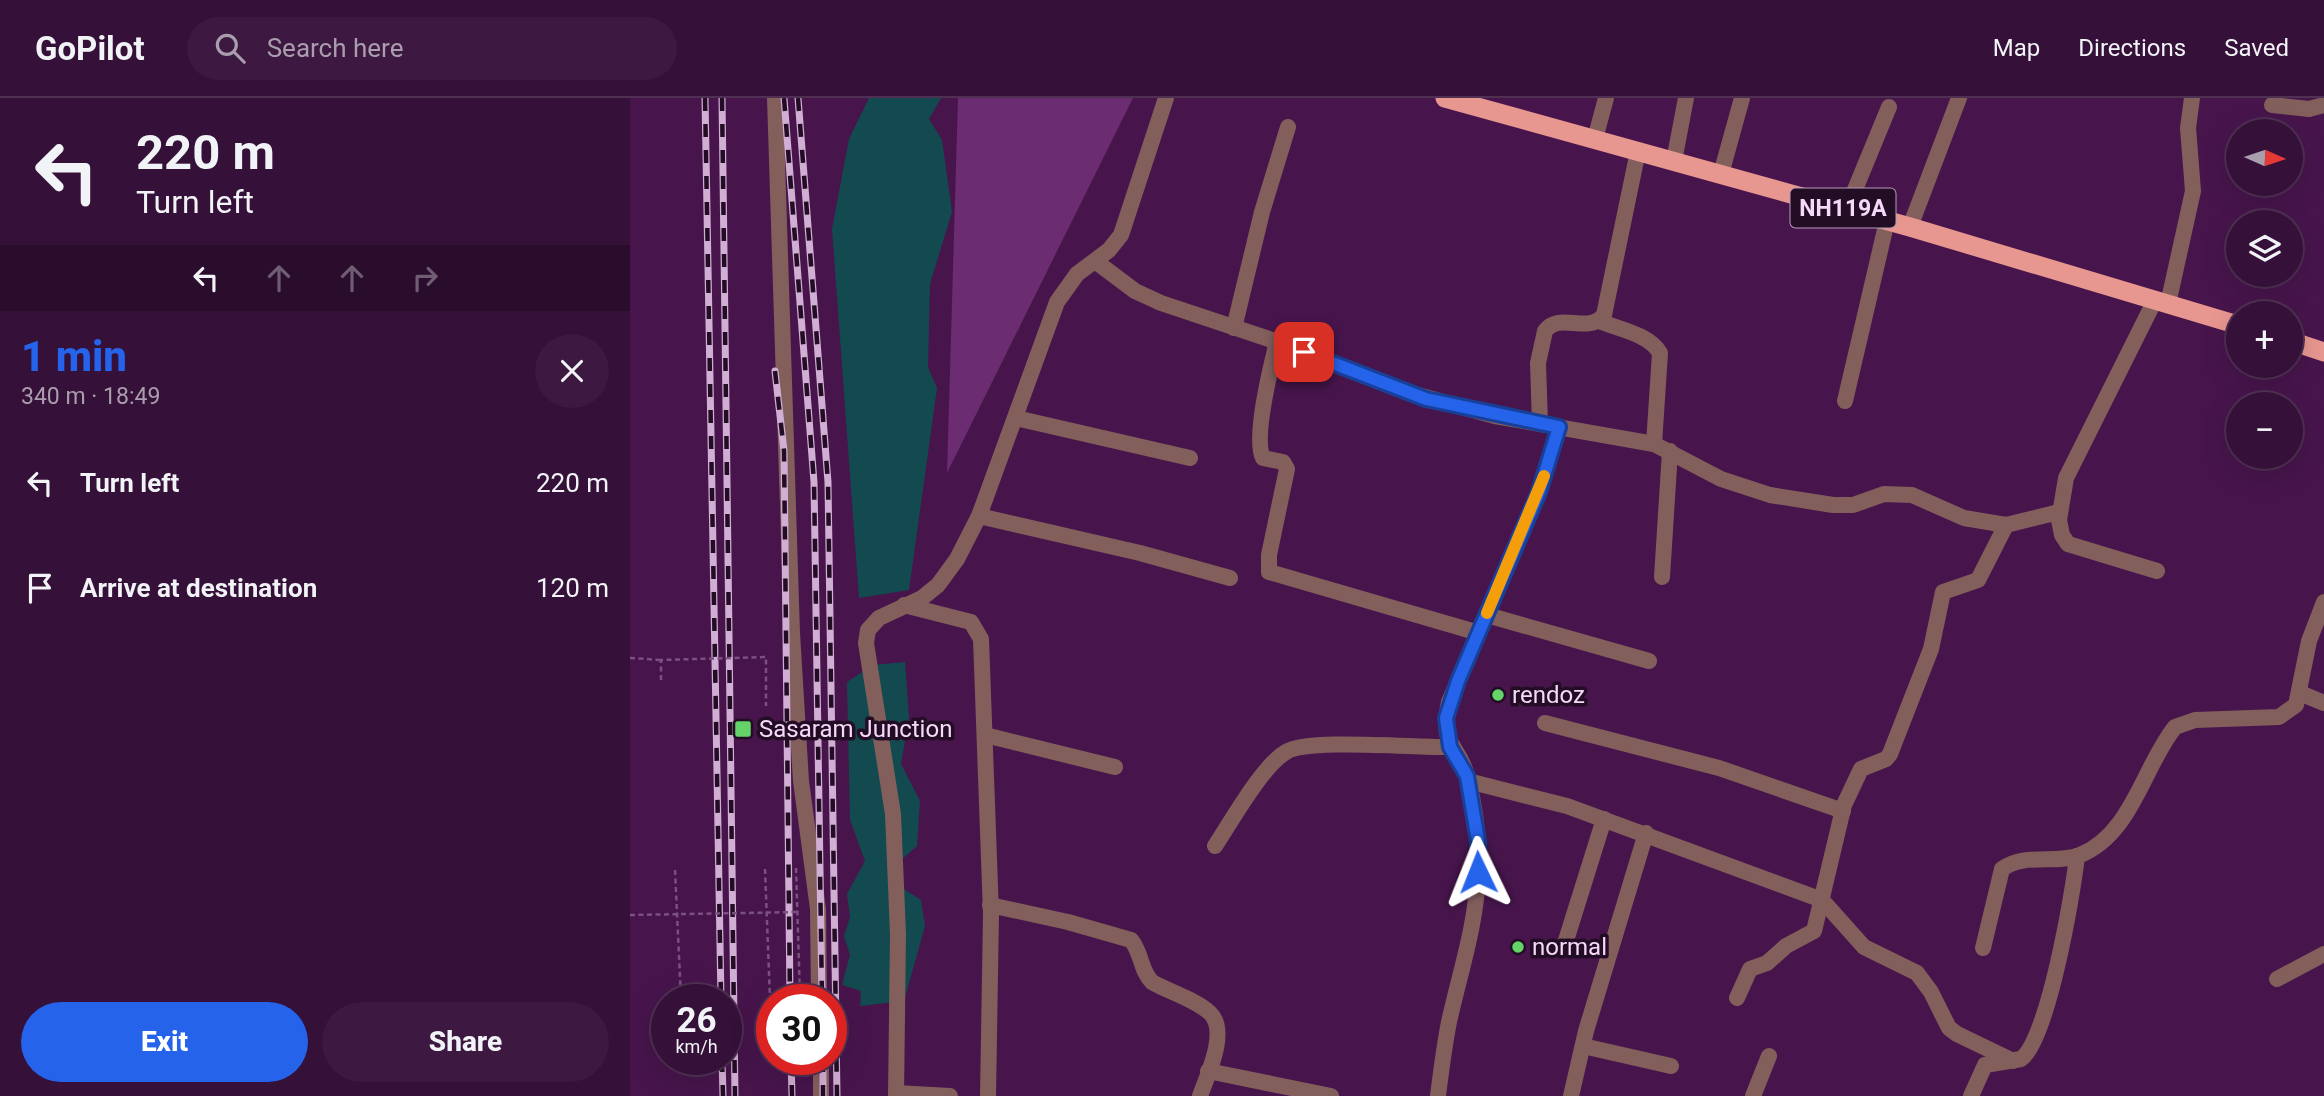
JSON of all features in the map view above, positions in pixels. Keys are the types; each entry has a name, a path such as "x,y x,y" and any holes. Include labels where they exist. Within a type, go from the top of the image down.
{"highway":[{"name":"NH119A","path":"1445,98 1486,103 1595,139 1910,227 2226,321"},
{"path":"2303,345 2324,352"}],"street":[{"path":"775,98 792,633 801,781 818,909 819,984"},
{"path":"950,1096 896,1095 898,934 893,814 866,643 868,630 879,618 922,598 938,585 957,559 979,516 1065,286 1109,250 1128,220 1166,98"},
{"path":"1595,139 1606,98"},
{"path":"1674,161 1686,98"},
{"path":"1721,174 1742,98"},
{"path":"1910,227 1959,98"},
{"path":"2157,571 2068,544 2062,535 2059,512 2060,500 2075,455 2161,302 2193,191 2188,128 2192,98"},
{"path":"2273,105 2309,110 2324,105"},
{"path":"1847,209 1889,107"},
{"path":"1234,328 1262,212 1288,127"},
{"path":"1599,321 1607,303 1638,151"},
{"path":"1844,401 1886,221"},
{"path":"1095,261 1112,276 1152,299 1277,342 1426,399 1540,425 1654,444 1721,479 1770,495 1833,505 1853,505 1884,494 1912,495 1964,518 2006,525 2059,512"},
{"path":"1540,425 1538,363 1545,331 1556,322 1590,324 1599,321 1646,339 1655,345 1660,353 1654,444"},
{"path":"1277,342 1264,407 1260,450 1263,458 1283,462 1287,469 1269,555 1269,572 1479,633"},
{"path":"1016,418 1190,458"},
{"path":"1438,1096 1448,1025 1469,943 1475,904 1478,841 1468,781 1463,765 1450,747 1446,734 1449,702 1539,492 1559,427"},
{"path":"1661,577 1670,451"},
{"path":"979,516 1128,550 1230,578"},
{"path":"1737,998 1746,971 1767,963 1786,946 1814,930 1843,811 1861,769 1886,759 1890,754 1931,649 1943,592 1978,580 2006,525"},
{"path":"1983,948 2002,869 2019,861 2077,856 2092,849 2115,827 2175,727 2195,720 2279,717 2296,705 2309,641 2324,602"},
{"path":"904,605 961,618 978,629 983,665 990,905 988,1096"},
{"path":"1486,615 1649,661"},
{"path":"2300,693 2324,703"},
{"path":"1545,723 1719,768 1843,811"},
{"path":"985,735 1115,766"},
{"path":"1216,846 1247,798 1284,752 1311,745 1450,747"},
{"path":"1468,781 1537,796 1604,818 1822,900 1864,947 1917,973 1931,992 1942,1017 1957,1034 2013,1061"},
{"path":"1563,950 1604,818"},
{"path":"1570,1096 1646,833"},
{"path":"1971,1096 1985,1065 2013,1061 2027,1054 2053,982 2077,856"},
{"path":"990,905 1068,922 1131,940 1137,947 1145,975 1152,982 1211,1014 1217,1033 1200,1096"},
{"path":"2277,979 2324,954"},
{"path":"1583,1046 1671,1066"},
{"path":"1753,1096 1769,1056"},
{"path":"1208,1071 1331,1096"},
{"path":"821,1075 821,1096"}],"path":[{"path":"724,276 734,984"},
{"path":"727,502 732,817"},
{"path":"630,658 662,660 766,657 766,706"},
{"path":"661,680 662,660"},
{"path":"796,868 800,984"},
{"path":"765,869 769,913 770,984"},
{"path":"675,870 681,984"},
{"path":"630,915 798,912"}],"shaded area":[{"path":"869,98 941,98 929,119 942,140 952,212 930,284 928,367 937,388 909,590 859,598 832,229 849,139"},
{"path":"958,98 1133,98 947,473"},
{"path":"905,662 909,718 901,764 920,801 917,846 899,862 893,882 921,900 925,926 904,1001 860,1006 861,991 842,984 850,955 844,936 850,917 847,894 865,861 850,820 847,682 873,665"}],"railway":[{"path":"705,98 721,984"},
{"path":"722,98 735,1096"},
{"path":"784,98 814,482 822,984"},
{"path":"798,98 828,482 837,1096"},
{"path":"775,371 784,451 790,984"},
{"path":"722,1075 723,1096"},
{"path":"791,1075 792,1096"},
{"path":"823,1075 823,1096"}],"slow traffic":[{"path":"1487,613 1544,476"}],"place":[{"name":"rendoz","path":"1498,695"},
{"name":"Sasaram Junction","path":"743,729"},
{"name":"normal","path":"1518,947"}],"route":[{"path":"1304,352 1403,391 1456,408 1559,427 1539,492 1449,702 1446,718 1446,734 1450,747 1463,765 1467,776 1478,841 1478,872"}]}
